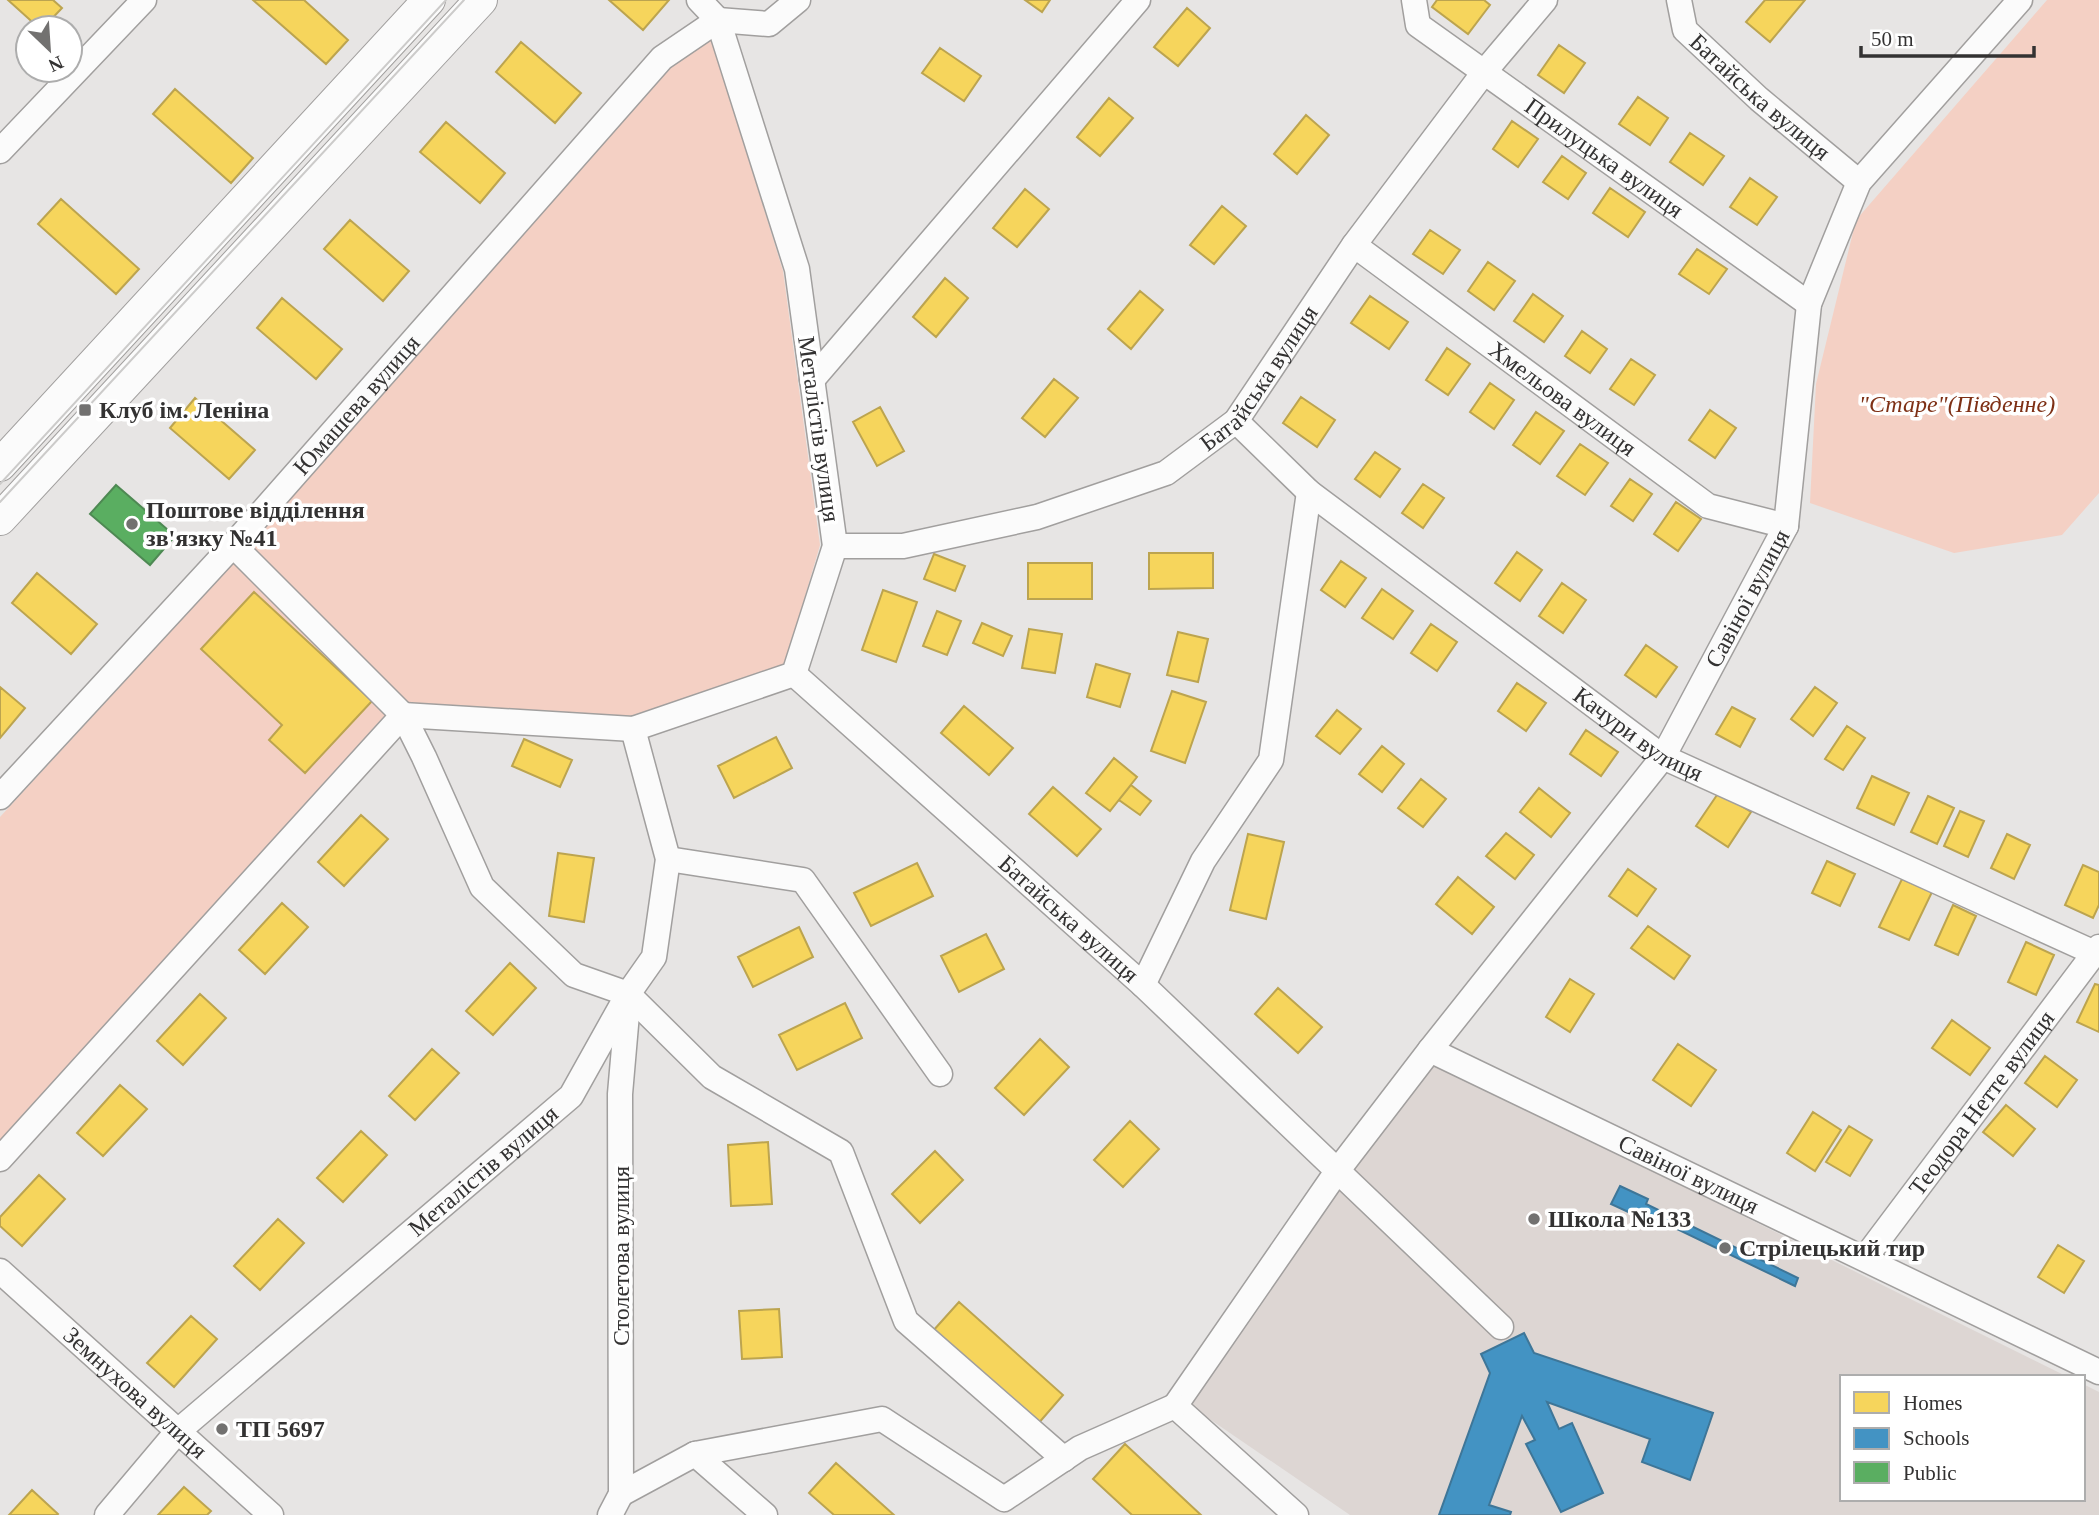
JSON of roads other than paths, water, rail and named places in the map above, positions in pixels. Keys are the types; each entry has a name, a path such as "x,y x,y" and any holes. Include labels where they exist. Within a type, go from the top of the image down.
{"main road":[{"path":"0,465 429,0"},
{"path":"0,519 481,0"}],"street":[{"path":"0,150 144,0"},
{"path":"699,0 718,20 769,24 798,0"},
{"path":"812,380 1138,0"},
{"name":"Прилуцька вулиця","path":"1414,0 1418,24 1809,304"},
{"name":"Батайська вулиця","path":"835,546 903,546 1038,517 1166,473 1236,421 1354,245 1485,72 1545,0"},
{"name":"Батайська вулиця","path":"1679,0 1685,30 1759,99 1858,183"},
{"name":"Савіної вулиця","path":"1175,1406 1338,1170 1663,757 1786,526 1809,304 1858,183 2020,0"},
{"name":"Металістів вулиця","path":"718,20 797,269 835,546 794,674"},
{"name":"Юмашева вулиця","path":"0,797 233,545 662,58 718,20"},
{"name":"Хмельова вулиця","path":"1354,245 1708,506 1786,526"},
{"name":"Качури вулиця","path":"1236,421 1309,492 1663,757 2097,952"},
{"path":"1143,985 1203,862 1271,760 1309,492"},
{"path":"233,545 403,715 425,757 482,887 575,975 628,995 712,1077 841,1152 906,1321 1064,1459"},
{"path":"403,715 633,729 794,674"},
{"name":"Батайська вулиця","path":"794,674 1143,985 1501,1327"},
{"path":"0,1159 403,715"},
{"name":"Металістів вулиця","path":"107,1515 177,1433 571,1096 628,995 654,957 668,859 633,729"},
{"path":"668,859 803,880 940,1074"},
{"name":"Теодора Нетте вулиця","path":"1865,1258 2097,952"},
{"name":"Столетова вулиця","path":"615,1504 621,1094 628,995"},
{"name":"Савіної вулиця","path":"1430,1050 2099,1372"},
{"name":"Земнухова вулиця","path":"0,1271 271,1515"},
{"path":"615,1504 695,1454 882,1419 1004,1499 1080,1448 1175,1406 1296,1515"},
{"path":"695,1454 765,1515"}],"tram line":[{"path":"0,484 446,0"},
{"path":"0,502 464,0"}],"place":[{"name":"Клуб ім. Леніна","path":"85,410"},
{"name":"Поштове відділення зв'язку №41","path":"132,524"},
{"name":"Школа №133","path":"1534,1219"},
{"name":"Стрілецький тир","path":"1725,1248"},
{"name":"ТП 5697","path":"222,1429"}],"park label":[{"name":"\"Старе\"(Південне)","path":"1957,404"}]}
